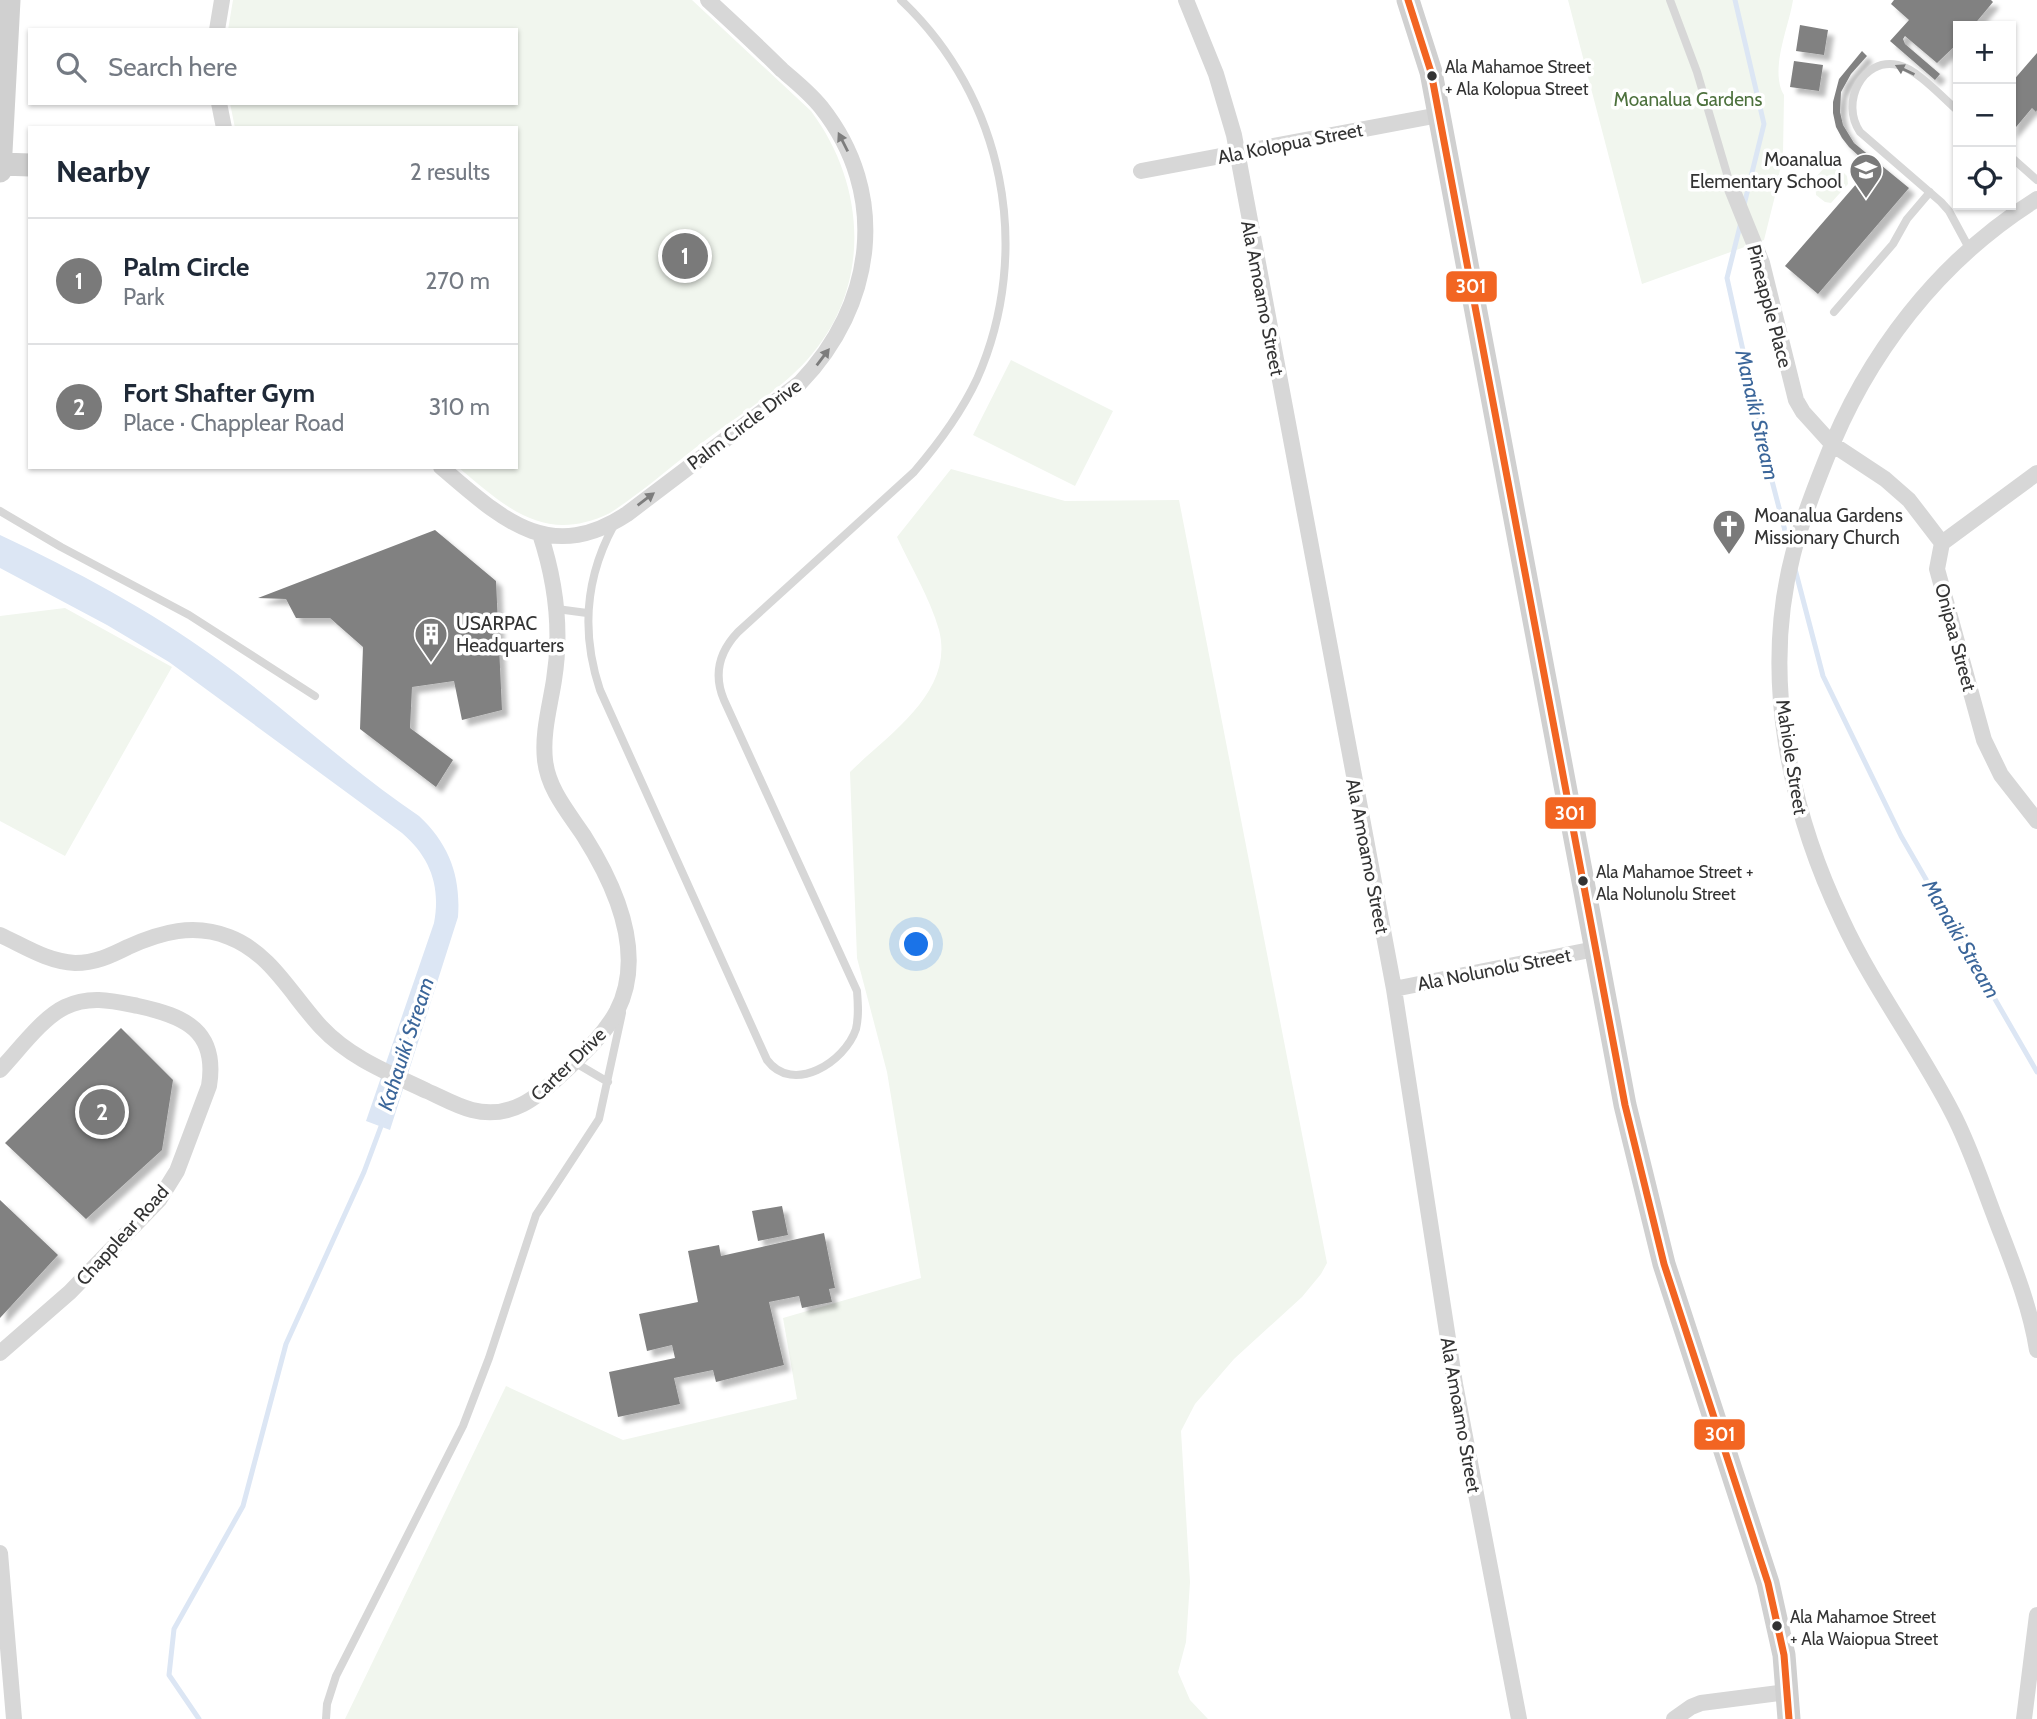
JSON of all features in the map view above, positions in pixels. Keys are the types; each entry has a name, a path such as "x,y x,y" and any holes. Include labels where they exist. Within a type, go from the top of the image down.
{"street":[{"path":"9,0 0,167 28,165"},
{"path":"218,28 222,0"},
{"name":"Palm Circle Drive","path":"443,469 508,521 540,534 574,536 588,533 615,522 800,383 829,349 841,330 854,300 863,268 866,224 852,160 843,140 819,104 708,0"},
{"name":"Ala Amoamo Street","path":"1186,0 1223,93 1234,135 1394,989 1455,1384 1519,1719"},
{"path":"1408,0 1428,62 1439,116 1595,949 1646,1198 1664,1264 1768,1583 1784,1655 1789,1719"},
{"path":"219,105 224,126"},
{"name":"Ala Kolopua Street","path":"1141,172 1439,116"},
{"name":"Pineapple Place","path":"1730,184 1756,247 1796,400 1803,412 1832,444"},
{"name":"Mahiole Street","path":"2037,199 1969,248 1944,273 1894,332 1871,366 1832,444 1792,556 1781,630 1780,670 1783,714 1795,789 1808,839 1843,923 1953,1113 2021,1288 2037,1347"},
{"path":"1832,444 1895,486 1922,514 1942,543 2037,473"},
{"name":"Carter Drive","path":"0,935 54,960 78,963 102,960 169,932 197,930 226,936 247,946 265,960 333,1038 380,1070 470,1110 498,1112 518,1107 537,1097 605,1030 625,993 628,972 625,932 612,886 602,864 554,791 546,771 544,748 557,659 557,609 554,584 540,534"},
{"name":"Onipaa Street","path":"1942,543 1937,569 1984,740 2001,775 2037,821"},
{"name":"Ala Nolunolu Street","path":"1394,989 1595,949"},
{"name":"Chapplear Road","path":"0,1070 53,1014 78,1002 101,999 166,1012 187,1022 208,1051 211,1074 183,1157 159,1200 70,1292 0,1353"},
{"path":"0,1553 14,1719"},
{"path":"2024,1719 2037,1615"},
{"path":"1674,1719 1701,1703 1787,1692"}],"lane":[{"path":"615,522 598,556 587,613 590,652 600,690 767,1060 776,1070 793,1076 820,1068 835,1059 850,1040 858,1016 857,991 720,691 718,671 724,650 738,632 914,472 932,451 949,428 976,380 995,328 1005,273 1006,246 1003,198 996,158 975,102 961,75 926,26 901,0"},
{"name":"Pineapple Place","path":"1670,0 1694,62 1730,184"},
{"path":"1953,107 1913,72 1899,65 1877,67 1855,89 1851,106 1852,116 1860,132 1949,211 1969,248"},
{"path":"2016,161 2037,180"},
{"path":"1834,312 1893,244 1907,219 1930,192"},
{"path":"0,511 61,547 189,615 315,696"},
{"path":"557,609 587,613"},
{"path":"326,1719 327,1703 336,1676 463,1426 495,1342 536,1215 595,1125 608,1082 625,993"},
{"path":"574,1062 608,1082"}],"green space":[{"path":"233,0 692,0 811,111 830,140 843,171 851,204 854,237 852,269 843,301 828,332 807,360 784,382 635,496 610,513 586,522 565,525 527,517 493,496 460,469 518,469 518,126 235,126 230,105 518,105 518,28 228,28"},
{"name":"Moanalua Gardens","path":"1568,0 1793,0 1779,61 1780,85 1784,95 1783,154 1764,240 1642,284"},
{"path":"1838,167 1847,176 1848,184 1831,203 1825,202 1816,195 1815,178 1824,168"},
{"path":"1011,360 1113,411 1075,486 973,435"},
{"path":"951,469 1065,501 1179,500 1327,1263 1302,1297 1234,1359 1195,1404 1181,1431 1190,1582 1186,1642 1178,1672 1190,1700 1208,1719 345,1719 506,1386 623,1440 797,1399 783,1318 921,1278 887,1072 857,958 850,772 915,710 937,673 941,652 939,630 897,537"},
{"path":"65,608 172,667 65,856 0,821 0,616"}],"water":[{"path":"0,535 111,592 191,641 243,678 367,778 419,816 438,838 455,874 458,917 390,1130 366,1121 434,923 434,885 420,852 402,833 169,662 107,625 0,568"}],"building":[{"path":"1894,0 1993,2 1977,21 1953,21 1953,48 1937,63 1905,36 1905,44 1940,74 1935,80 1890,41 1909,20 1891,4"},
{"path":"1800,25 1828,30 1824,55 1796,51"},
{"path":"1862,51 1867,56 1851,74 1841,92 1840,112 1843,125 1854,143 1909,188 1818,294 1785,266 1871,167 1842,138 1833,113 1839,79"},
{"path":"2037,53 2037,110 2036,112 2032,108 2016,127 2016,84 2016,77"},
{"path":"1794,61 1823,65 1819,91 1790,87"},
{"name":"USARPAC Headquarters","path":"435,530 496,581 502,710 462,720 454,681 412,687 410,728 453,760 436,787 360,729 363,647 330,618 296,618 286,599 258,598"},
{"path":"121,1028 173,1080 162,1150 86,1219 5,1143"},
{"path":"0,1200 58,1255 0,1318"},
{"path":"782,1206 788,1235 758,1241 752,1211"},
{"path":"824,1233 835,1288 829,1289 832,1302 802,1308 799,1296 769,1302 784,1365 716,1382 713,1370 674,1378 680,1404 618,1417 609,1372 675,1358 672,1345 647,1351 639,1314 698,1302 688,1251 719,1245 721,1256"}],"waterway":[{"name":"Manaiki Stream","path":"1735,0 1764,124 1744,205"},
{"name":"Manaiki Stream","path":"1741,222 1727,278 1790,550"},
{"name":"Manaiki Stream","path":"1795,569 1823,676 1901,836 2037,1072"},
{"name":"Kahauiki Stream","path":"199,1719 169,1675 174,1629 243,1506 286,1344 364,1172 383,1121"}],"transit line":[{"name":"301","path":"1408,0 1431,72 1625,1105 1664,1264 1768,1583 1784,1655 1789,1719"}],"place":[{"name":"Ala Mahamoe Street + Ala Kolopua Street","path":"1432,76"},
{"name":"Moanalua Elementary School","path":"1866,200"},
{"name":"Palm Circle","path":"685,256"},
{"name":"Moanalua Gardens Missionary Church","path":"1729,556"},
{"name":"USARPAC Headquarters","path":"431,664"},
{"name":"Ala Mahamoe Street + Ala Nolunolu Street","path":"1583,881"},
{"name":"Fort Shafter Gym","path":"102,1112"},
{"name":"Ala Mahamoe Street + Ala Waiopua Street","path":"1777,1626"}]}
